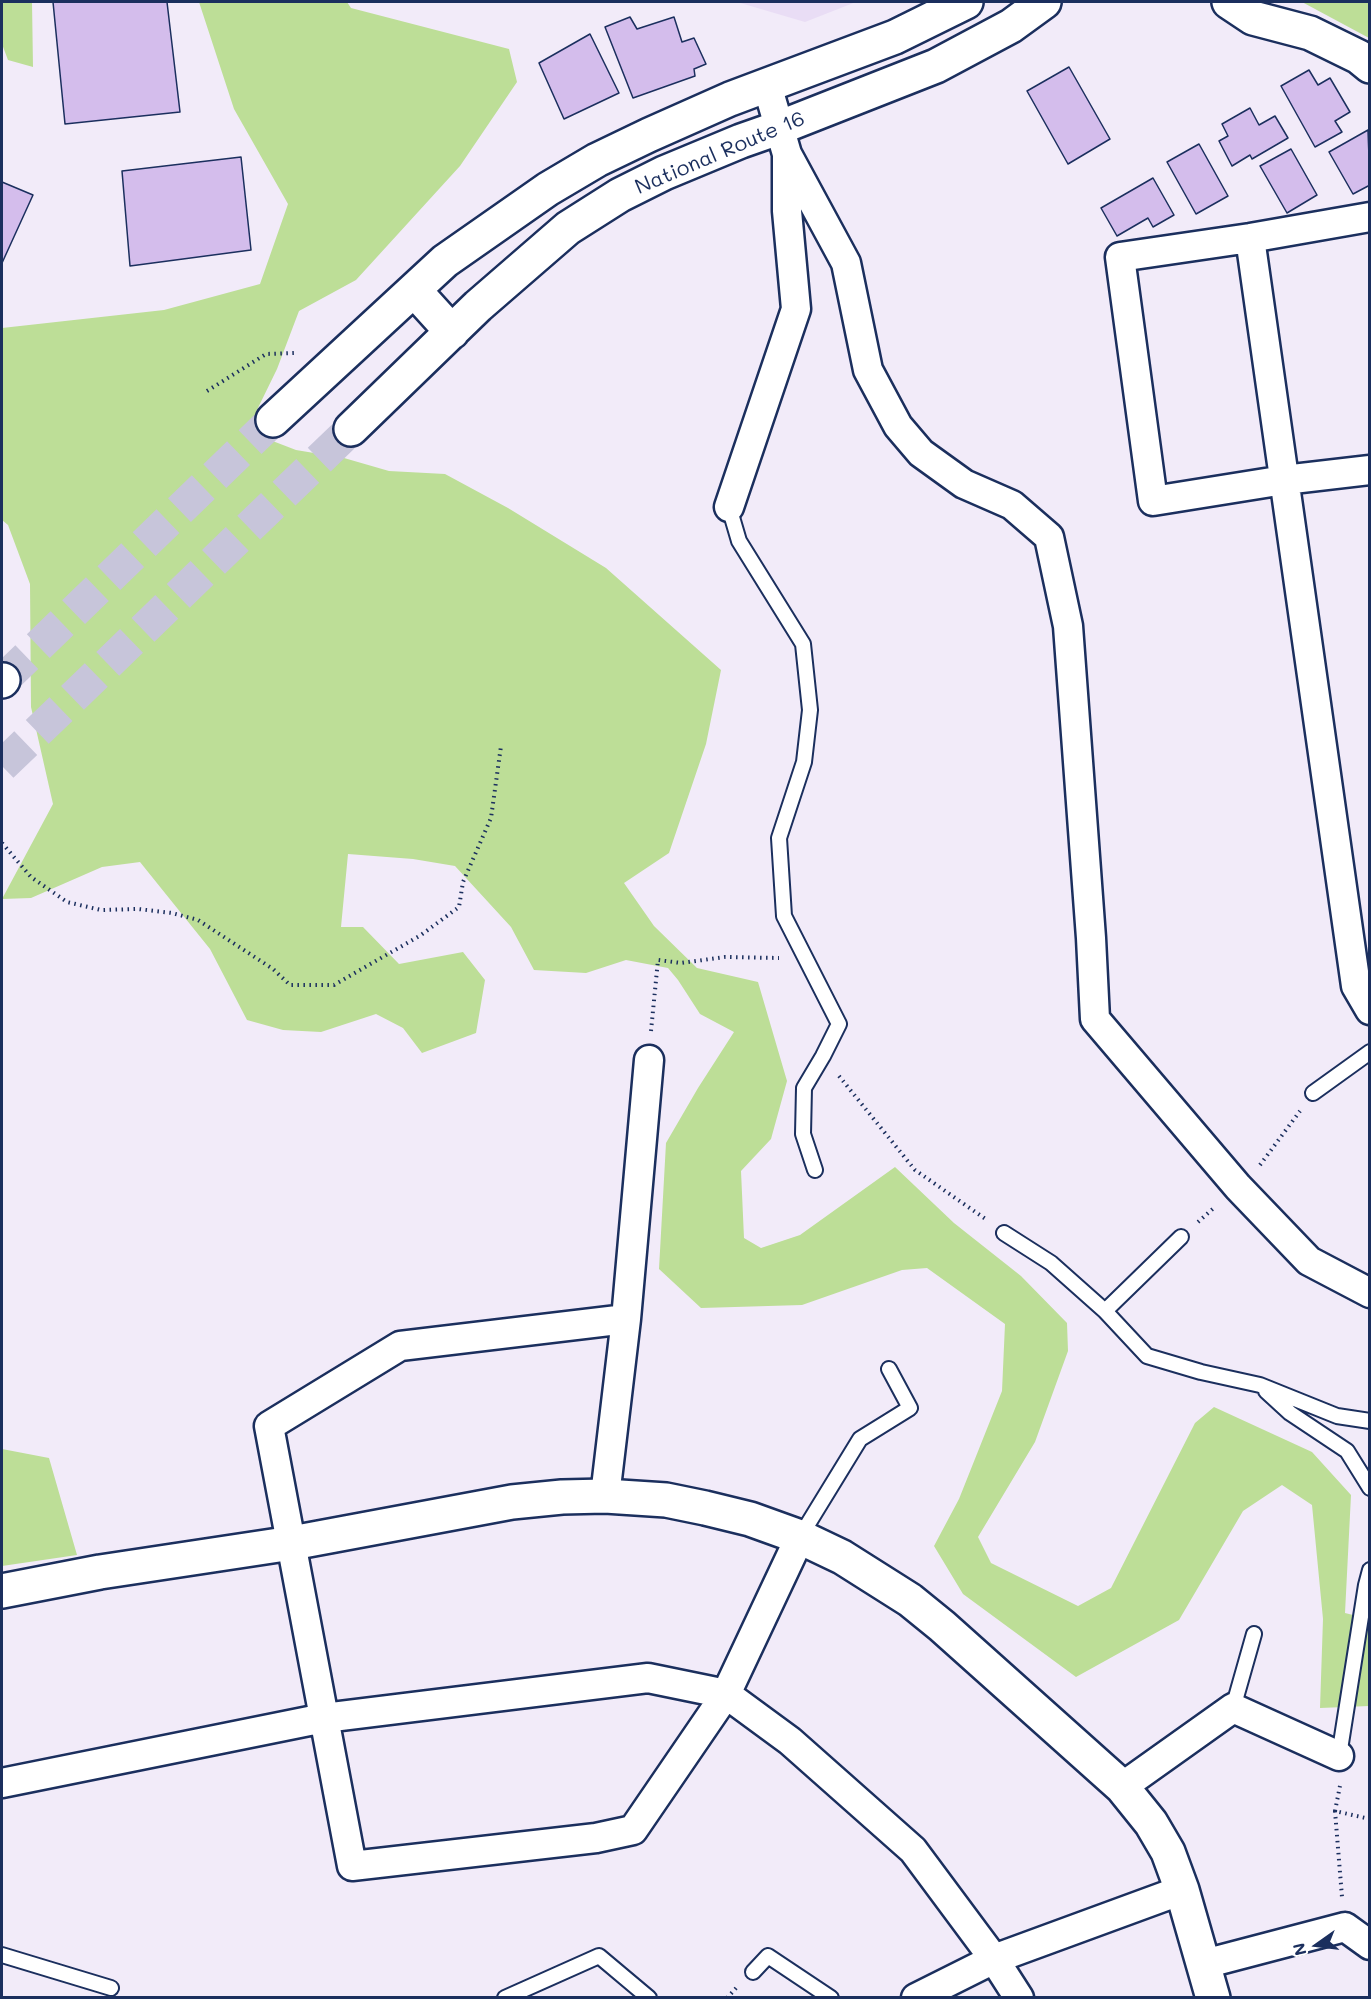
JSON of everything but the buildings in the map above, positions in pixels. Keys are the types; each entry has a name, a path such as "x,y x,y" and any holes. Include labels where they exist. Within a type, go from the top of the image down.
{"main road":[{"name":"National Route 16","path":"273,420 445,261 548,189 597,160 730,99 895,37 966,2"},
{"name":"National Route 16","path":"351,429 478,306 568,228 664,173 741,141 784,140 936,66 1011,26 1044,2"},
{"path":"1229,2 1253,18 1310,33 1359,57 1370,66"},
{"path":"414,290 452,332"},
{"path":"2,1591 100,1572 292,1543 512,1502 562,1497 605,1496 666,1500 750,1519 800,1537 842,1557 910,1600 1122,1787 1168,1852 1182,1890 1214,1998"}],"street":[{"path":"767,85 784,140 846,263 868,370 898,426 929,459 964,484 1012,505 1049,537 1068,627 1095,1019 1238,1187 1309,1261 1370,1293"},
{"path":"729,507 796,309 787,211 784,140"},
{"path":"1370,218 1119,257 1153,501 1284,480 1370,470"},
{"path":"1250,238 1356,986 1370,1010"},
{"path":"605,1496 626,1319 649,1060"},
{"path":"626,1319 400,1346 269,1426 351,1866 596,1838 633,1830 726,1694 800,1537"},
{"path":"2,1783 324,1718 648,1677 726,1694 790,1740 913,1850 994,1959 1019,1998"},
{"path":"1122,1787 1233,1708 1339,1756"},
{"path":"916,1998 994,1959 1182,1890"},
{"path":"1204,1964 1345,1927 1370,1945"}],"lane":[{"path":"729,507 739,541 802,644 810,710 804,762 779,838 784,916 838,1024 804,1088 803,1134 815,1170"},
{"path":"1313,1093 1370,1052"},
{"path":"1004,1233 1051,1263 1105,1311 1147,1356 1201,1372 1260,1385 1337,1416 1370,1421"},
{"path":"1105,1311 1181,1237"},
{"path":"800,1537 860,1439 910,1408 889,1369"},
{"path":"1260,1385 1290,1413 1347,1451 1370,1488"},
{"path":"1339,1756 1370,1570"},
{"path":"1233,1708 1254,1634"},
{"path":"2,1955 111,1988"},
{"path":"505,1998 599,1956 649,1998"},
{"path":"753,1972 768,1956 831,1998"}],"path":[{"path":"207,391 266,354 297,353"},
{"path":"2,843 32,878 67,902 100,910 138,909 171,913 198,920 273,969 290,985 334,985 421,935 459,907 463,882 491,818 501,746"},
{"path":"649,1060 658,960 681,963 725,957 807,959"},
{"path":"823,1056 915,1170 1004,1233"},
{"path":"1181,1237 1263,1162 1313,1093"},
{"path":"1339,1756 1343,1775 1335,1811 1345,1927"},
{"path":"1335,1811 1370,1819"}],"shaded area":[{"path":"737,2 856,2 805,22"}],"green space":[{"path":"2,2 32,2 33,67 8,60 2,44"},
{"path":"199,2 347,2 351,8 509,49 517,82 460,166 356,280 299,311 277,369 256,412 270,440 296,450 344,458 389,471 445,474 508,508 606,568 721,670 706,744 669,853 624,883 654,926 697,968 758,982 787,1081 771,1139 741,1171 744,1238 761,1248 800,1235 895,1167 954,1223 1021,1276 1067,1323 1068,1351 1035,1442 978,1537 991,1563 1078,1606 1111,1588 1195,1423 1214,1407 1312,1452 1351,1495 1345,1613 1369,1619 1369,1706 1320,1708 1323,1619 1312,1505 1282,1485 1243,1511 1179,1620 1076,1677 963,1594 934,1546 959,1499 1002,1391 1005,1324 927,1268 902,1270 802,1305 701,1308 659,1269 666,1143 734,1032 700,1014 668,968 626,960 586,973 534,970 511,927 455,866 413,859 348,854 341,927 363,927 399,964 463,952 485,980 476,1033 422,1053 403,1028 376,1014 321,1032 283,1030 247,1020 210,949 140,862 102,867 31,898 2,899 53,804 31,707 30,584 8,525 2,520 2,328 164,310 260,284 288,204 234,109"},
{"path":"1302,2 1369,2 1369,38"},
{"path":"2,1449 49,1458 77,1555 2,1566"}],"tunnel":[{"path":"3,680 273,420"},
{"path":"2,766 351,429"}]}
